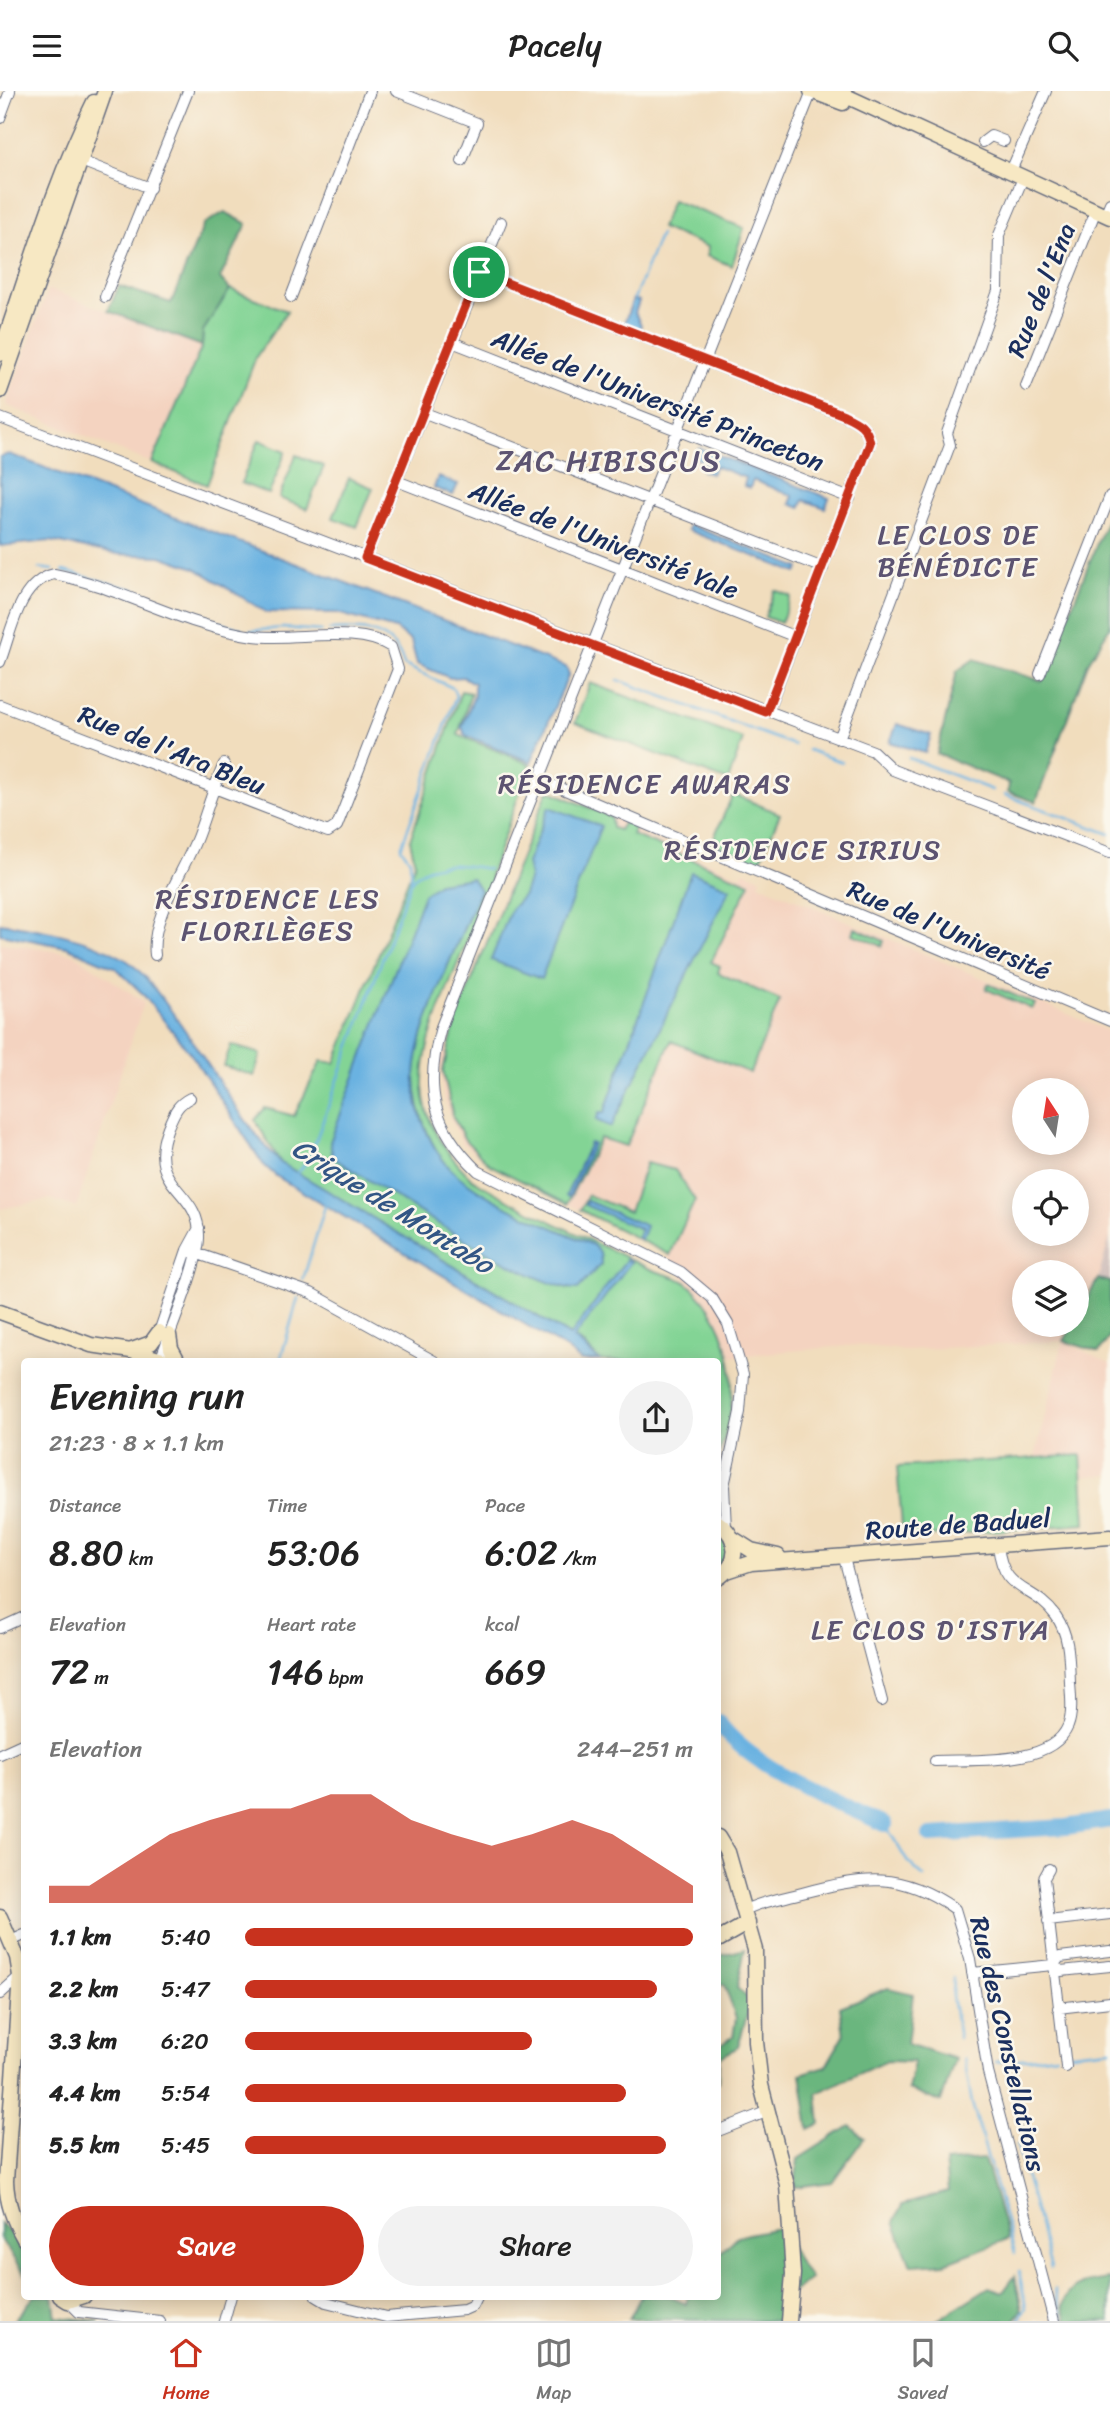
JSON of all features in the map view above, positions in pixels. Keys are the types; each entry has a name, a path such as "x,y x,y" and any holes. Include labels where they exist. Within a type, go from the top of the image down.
{"main road":[{"path":"0,354 72,152 99,91"},
{"path":"0,391 105,91"},
{"path":"812,91 872,115 901,122"},
{"path":"835,91 1016,175 1105,211"},
{"path":"0,1313 131,1356 164,1334 176,1358"},
{"path":"722,1575 734,1559 725,1530"},
{"name":"Route de Baduel","path":"725,1530 751,1550 810,1559"},
{"name":"Route de Baduel","path":"722,1575 751,1563 1110,1537"},
{"path":"721,1842 727,1851 755,1950 756,2042 766,2112 783,2160 787,2185 793,2286 789,2321"},
{"path":"721,1938 747,1916"},
{"path":"1,1920 18,1938 20,1976 6,2181 10,2209 21,2233"}],"street":[{"path":"0,118 10,91"},
{"path":"105,297 188,91"},
{"path":"291,297 370,91"},
{"path":"396,91 477,123 462,161"},
{"path":"725,1530 723,1496 727,1464 743,1387 738,1349 712,1298 696,1282 478,1171 459,1152 449,1137 434,1103 432,1057 440,1027 812,91"},
{"path":"839,739 950,445 947,433 998,291 999,235 1016,175 1046,91"},
{"path":"983,142 991,136 1004,141"},
{"path":"80,161 150,187"},
{"name":"Rue de l'Ena","path":"1026,386 1105,211"},
{"path":"365,558 501,222"},
{"path":"479,272 860,422 868,431 870,443 766,712"},
{"name":"Allée de l'Université Princeton","path":"452,342 850,498"},
{"path":"425,412 823,568"},
{"path":"0,418 873,751 893,770 1110,853"},
{"name":"Allée de l'Université Yale","path":"397,481 796,637"},
{"path":"1040,674 1110,496"},
{"name":"Rue de l'Ara Bleu","path":"0,662 26,593 42,577 54,575 181,620 251,635 367,637 391,647 398,669 395,683 337,826 328,832 0,705"},
{"path":"155,955 158,924 190,855 212,788 224,764"},
{"name":"Rue de l'Université","path":"539,779 1110,1021"},
{"path":"158,1358 199,1228 196,1214 164,1173 160,1155 175,1110 190,1098"},
{"path":"192,1252 310,1293 429,1358"},
{"path":"721,1479 727,1464"},
{"path":"935,1761 1038,1754 1060,1739 1070,1718 1068,1649 1062,1626 1046,1606 1009,1580 1001,1566 998,1545"},
{"path":"844,1558 882,1701"},
{"path":"0,1628 21,1618"},
{"path":"0,1754 21,1744"},
{"path":"1049,1869 1044,1878 1066,2067"},
{"name":"Rue des Constellations","path":"747,1916 857,1880 893,1879 926,1892 955,1909 972,1973 988,2072 1054,2321"},
{"path":"1048,1921 1110,1914"},
{"path":"1053,1965 1060,1957 1110,1951"},
{"path":"972,1973 1053,1965 1061,1971 1110,1966"},
{"path":"0,1994 20,1976"},
{"path":"1058,2008 1110,2002"},
{"path":"721,2130 766,2112"},
{"path":"66,2300 79,2312 160,2321"},
{"path":"224,2321 229,2300"},
{"path":"323,2300 393,2317 464,2310 473,2306 476,2300"}],"shaded area":[{"path":"48,289 202,346 152,463 6,405"},
{"path":"547,788 639,827 637,833 741,876 744,871 761,878 759,884 1110,1032 1110,1237 1098,1279 1089,1295 1089,1260 1012,1260 1012,1337 1066,1337 1064,1341 1110,1364 1110,1475 1082,1476 1081,1455 1035,1457 1063,1341 906,1350 857,1345 731,1356 718,1323 665,1253 490,1165 463,1144 452,1122 443,1093 440,1064 445,1040"},
{"path":"0,943 74,954 144,1002 76,1208 51,1199 0,1209"},
{"path":"1110,1237 1110,1282 1098,1279"}],"green space":[{"path":"672,200 744,228 732,266 707,256 708,247 661,228"},
{"path":"225,212 247,224 220,278 230,289 203,331 202,346 108,311 119,286 171,303 204,224"},
{"path":"230,289 287,311 256,357 207,485 152,463 202,346 203,331"},
{"path":"259,440 286,451 269,494 241,483"},
{"path":"296,455 324,466 307,509 279,498"},
{"path":"349,478 373,488 357,527 333,518"},
{"path":"1110,511 1110,627 1088,663 1036,802 1008,792 1009,783 937,754 957,671 974,659 1042,681"},
{"path":"775,590 791,596 781,623 765,617"},
{"path":"590,683 743,739 728,781 575,723"},
{"path":"461,691 471,693 458,735 530,764 490,875 491,881 430,1040 424,1064 426,1109 435,1132 450,1155 472,1179 648,1268 684,1281 704,1301 717,1321 730,1365 730,1411 721,1448 721,1358 597,1358 584,1344 281,1163 255,1120 265,1108 294,1116 321,1061 335,1063 415,863 410,840","holes":["439,883 480,890 440,984 422,1035 415,1077 419,1105 428,1134 452,1171 477,1191 509,1209 593,1245 600,1253 601,1265 567,1289 506,1262 331,1141"]},
{"path":"548,790 611,817 612,828 619,830 624,822 635,826 632,835 750,883 711,962 720,966 718,973 780,1000 750,1073 671,1041 626,1146 600,1138 567,1204 490,1165 465,1140 453,1117 443,1070 456,1020"},
{"path":"733,794 780,814 759,863 712,842"},
{"path":"855,928 884,941 882,946 853,934"},
{"path":"988,984 1035,1004 1032,1009 986,989"},
{"path":"231,1045 261,1054 254,1076 224,1066"},
{"path":"646,1163 675,1170 695,1200 670,1255 580,1210 588,1195 629,1212"},
{"path":"1098,1279 1110,1282 1110,1336 1099,1352 1064,1341 1066,1337 1089,1337 1089,1295"},
{"path":"1081,1455 1085,1524 903,1538 897,1467"},
{"path":"721,1532 725,1536 729,1556 721,1568"},
{"path":"745,1949 737,1988 751,2001 738,2047 721,2057 721,2045 733,2036 736,2018 724,1984 721,1985 721,1955"},
{"path":"888,1988 913,1994 907,2044 955,2059 941,2102 908,2090 914,2062 886,2061 817,2093 820,2124 809,2129 801,2074 826,2066 844,2035 840,2007"},
{"path":"850,2126 864,2138 832,2182 795,2187 798,2159"},
{"path":"984,2159 1008,2239 945,2263 911,2265 894,2222 902,2205 948,2192 945,2162"},
{"path":"0,2224 19,2246 21,2270 0,2238"},
{"path":"778,2228 810,2279 789,2294 784,2321 629,2319 639,2300 677,2300 686,2304 687,2300 721,2300 721,2252 738,2236"},
{"path":"1015,2276 1022,2310 1014,2321 936,2321 989,2287 1003,2292"},
{"path":"1110,2279 1110,2321 1067,2321 1063,2306 1070,2292 1081,2285"},
{"path":"31,2300 54,2300 56,2317 100,2321 13,2321"}],"water":[{"path":"633,299 639,301 635,313 641,325 639,330 624,324"},
{"path":"699,448 829,498 825,508 804,500 800,508 790,504 793,496 753,480 750,488 744,486 746,478 715,466 711,474 702,471 706,462 695,458"},
{"path":"9,454 566,667 569,674 531,762 465,735 462,727 474,696 474,683 463,677 450,678 417,664 411,641 395,629 337,613 266,612 195,568 161,556 116,554 50,541 0,546 0,457"},
{"path":"438,477 458,484 453,495 434,488"},
{"path":"689,525 800,568 797,573 687,530"},
{"path":"897,724 931,735 925,753 890,742"},
{"path":"549,807 601,826 541,979 491,960 511,909 524,895 530,877 527,863"},
{"path":"691,872 730,888 611,1127 596,1120 599,1113 604,1113"},
{"path":"472,878 480,890 423,1031 415,1074 418,1104 435,1148 454,1172 495,1200 593,1245 600,1253 601,1264 578,1289 556,1285 493,1255 333,1158 330,1142 424,894 439,883"},
{"path":"0,923 47,931 79,939 129,962 156,991 236,1107 281,1163 570,1336 627,1259 631,1262 574,1338 597,1358 577,1358 276,1176 263,1164 193,1057 142,993 116,968 67,947 0,934"},
{"path":"590,1143 593,1144 569,1197 566,1196"},
{"path":"587,1201 646,1226 641,1239 637,1238 641,1229 585,1205"}],"waterway":[{"path":"634,299 660,234"},
{"path":"39,568 53,570"},
{"path":"63,571 136,590 158,604"},
{"path":"171,609 242,629"},
{"path":"249,631 283,628 322,631"},
{"path":"329,630 365,630 384,637 399,653 404,665 453,688 456,696 401,848 410,860 411,881"},
{"path":"618,680 794,745"},
{"path":"808,750 842,762"},
{"path":"909,758 992,790"},
{"path":"1005,795 1110,834"},
{"path":"296,1175 309,1159 411,881 418,874 437,866 457,865 488,869"},
{"path":"303,1280 326,1203"},
{"path":"281,1358 298,1298"},
{"name":"Crique de Montabo","path":"721,1725 733,1739 772,1769 818,1794 885,1824"},
{"name":"Crique de Montabo","path":"930,1835 1066,1827 1110,1820"},
{"path":"885,1824 907,1861 924,1877"},
{"path":"953,1978 952,1996 959,2038"},
{"path":"1071,2053 1110,2049"},
{"path":"996,2062 1056,2055"},
{"path":"964,2058 972,2103 1015,2253"},
{"path":"1008,2062 1011,2079"},
{"path":"1014,2091 1023,2125"},
{"path":"1017,2145 1051,2268"},
{"path":"1019,2271 1026,2308 1019,2321"},
{"path":"1055,2289 1063,2321"}],"district":[{"name":"ZAC HIBISCUS","path":"609,461"},
{"name":"LE CLOS DE BÉNÉDICTE","path":"958,550"},
{"name":"RÉSIDENCE AWARAS","path":"645,783"},
{"name":"RÉSIDENCE SIRIUS","path":"803,849"},
{"name":"RÉSIDENCE LES FLORILÈGES","path":"268,914"},
{"name":"LE CLOS D'ISTYA","path":"931,1629"}],"route":[{"path":"479,272 844,415 860,422 868,431 870,443 766,712 365,558 479,272"}]}
